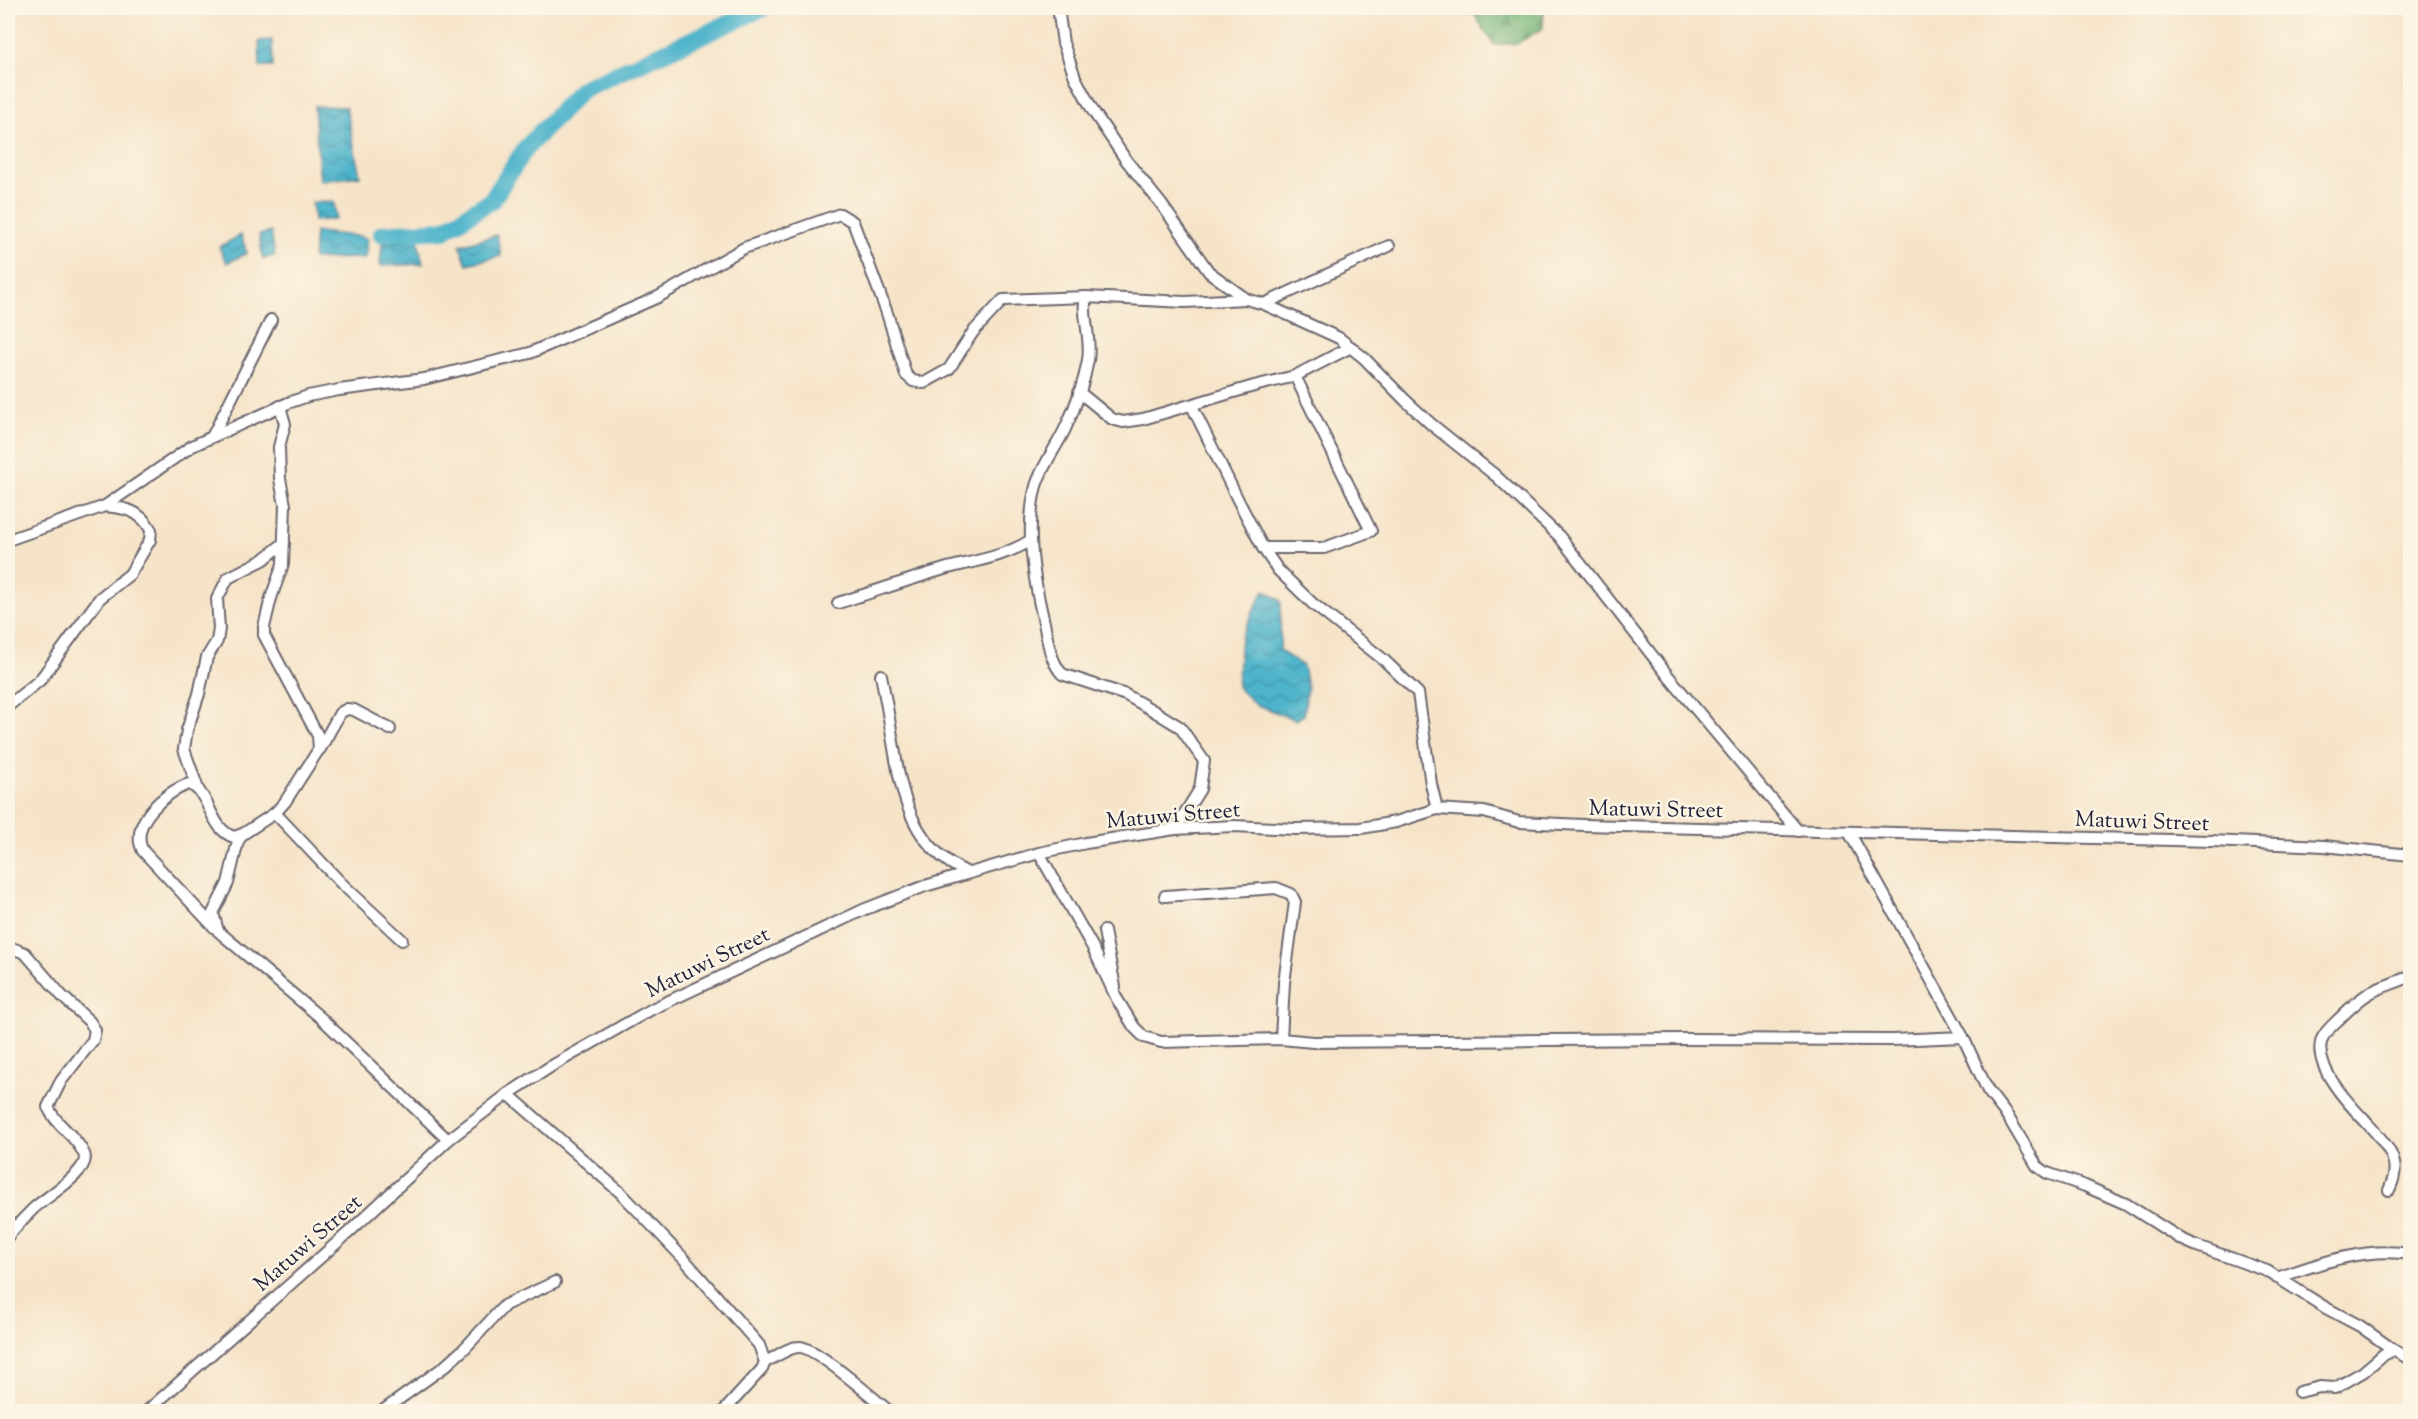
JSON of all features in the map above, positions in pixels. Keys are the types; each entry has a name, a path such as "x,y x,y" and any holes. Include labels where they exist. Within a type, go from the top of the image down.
{"street":[{"path":"1058,8 1063,43 1075,77 1093,111 1203,263 1226,286 1246,299 1264,304 1339,338 1351,346 1404,400 1496,476 1558,536 1669,677 1798,831"},
{"path":"8,540 105,506 170,459 213,435 280,406 308,396 424,379 530,353 658,297 744,248 840,214 853,222 887,313 906,375 912,381 924,383 949,369 973,332 1003,300 1086,297 1185,302 1246,299"},
{"path":"1264,304 1389,246"},
{"path":"1086,297 1083,304 1090,344 1088,359 1065,429 1036,487 1031,540 1040,605 1054,666 1062,674 1126,695 1180,727 1204,761 1200,789 1175,829"},
{"path":"213,435 271,320"},
{"path":"1079,392 1106,414 1123,422 1143,419 1295,376 1351,346"},
{"path":"1263,548 1324,548 1371,531 1295,376"},
{"path":"280,406 285,424 279,447 280,479 285,506 283,570 271,598 264,635 318,736 320,749"},
{"path":"1192,406 1263,548 1278,570 1313,604 1384,660 1418,693 1431,784 1437,809"},
{"path":"8,706 40,680 100,598 130,574 150,540 151,530 143,517 131,510 105,506"},
{"path":"838,603 995,556 1031,540"},
{"path":"284,543 263,560 228,578 217,598 219,629 217,641 207,657 184,748 198,789 224,832 234,837 243,834 275,813 300,781 340,713 347,709 354,710 390,729"},
{"path":"881,675 899,782 912,821 939,854 968,873"},
{"path":"198,789 194,785 185,785 155,806 142,825 140,845 219,931 321,1018 448,1140"},
{"name":"Matuwi Street","path":"146,1412 348,1233 448,1140 508,1094 593,1041 720,976 862,910 968,873 1040,853 1175,829 1234,826 1296,829 1361,828 1396,822 1437,809 1484,812 1519,822 2290,845 2410,855"},
{"path":"275,813 341,883 402,940"},
{"path":"1849,832 1963,1037 1988,1090 2008,1117 2032,1160 2042,1170 2126,1204 2181,1239 2257,1266 2360,1326 2395,1352 2410,1359"},
{"path":"219,931 213,914 226,889 235,848 243,834"},
{"path":"1040,853 1134,1027 1144,1037 1161,1042 1684,1039 1797,1041 1936,1040 1963,1037"},
{"path":"1165,896 1276,888 1291,894 1295,902 1284,983 1281,1040"},
{"path":"1104,931 1117,999"},
{"path":"8,1236 34,1208 62,1187 84,1165 86,1160 84,1152 53,1119 48,1107 61,1081 93,1040 95,1030 25,953 9,947"},
{"path":"2389,1190 2394,1177 2395,1165 2392,1157 2380,1137 2331,1080 2323,1063 2321,1047 2322,1039 2327,1032 2354,1005 2369,994 2410,976"},
{"path":"508,1094 621,1193 759,1345 764,1353 765,1362 758,1375 723,1412"},
{"path":"2277,1278 2334,1258 2395,1252 2410,1254"},
{"path":"381,1412 444,1367 505,1305 555,1282"},
{"path":"765,1362 795,1347 808,1348 890,1412"},
{"path":"2299,1392 2320,1387 2335,1388 2363,1372 2384,1354 2395,1352"}],"green space":[{"path":"1455,8 1544,8 1543,28 1518,43 1494,45 1474,14 1458,14"}],"water":[{"path":"272,40 273,67 260,67 259,41"},
{"path":"314,106 346,107 360,176 320,181"},
{"path":"334,201 336,219 314,221 312,203"},
{"path":"271,232 275,256 263,259 259,235"},
{"path":"315,232 368,239 365,258 313,259"},
{"path":"241,235 247,253 227,263 219,247"},
{"path":"497,235 501,256 467,264 460,245"},
{"path":"418,240 423,264 380,266 382,244"},
{"path":"1264,590 1281,601 1280,651 1303,666 1307,687 1304,715 1295,720 1255,704 1237,687 1241,637"}],"waterway":[{"path":"382,234 444,230 492,200 525,149 582,89 763,8"}]}
